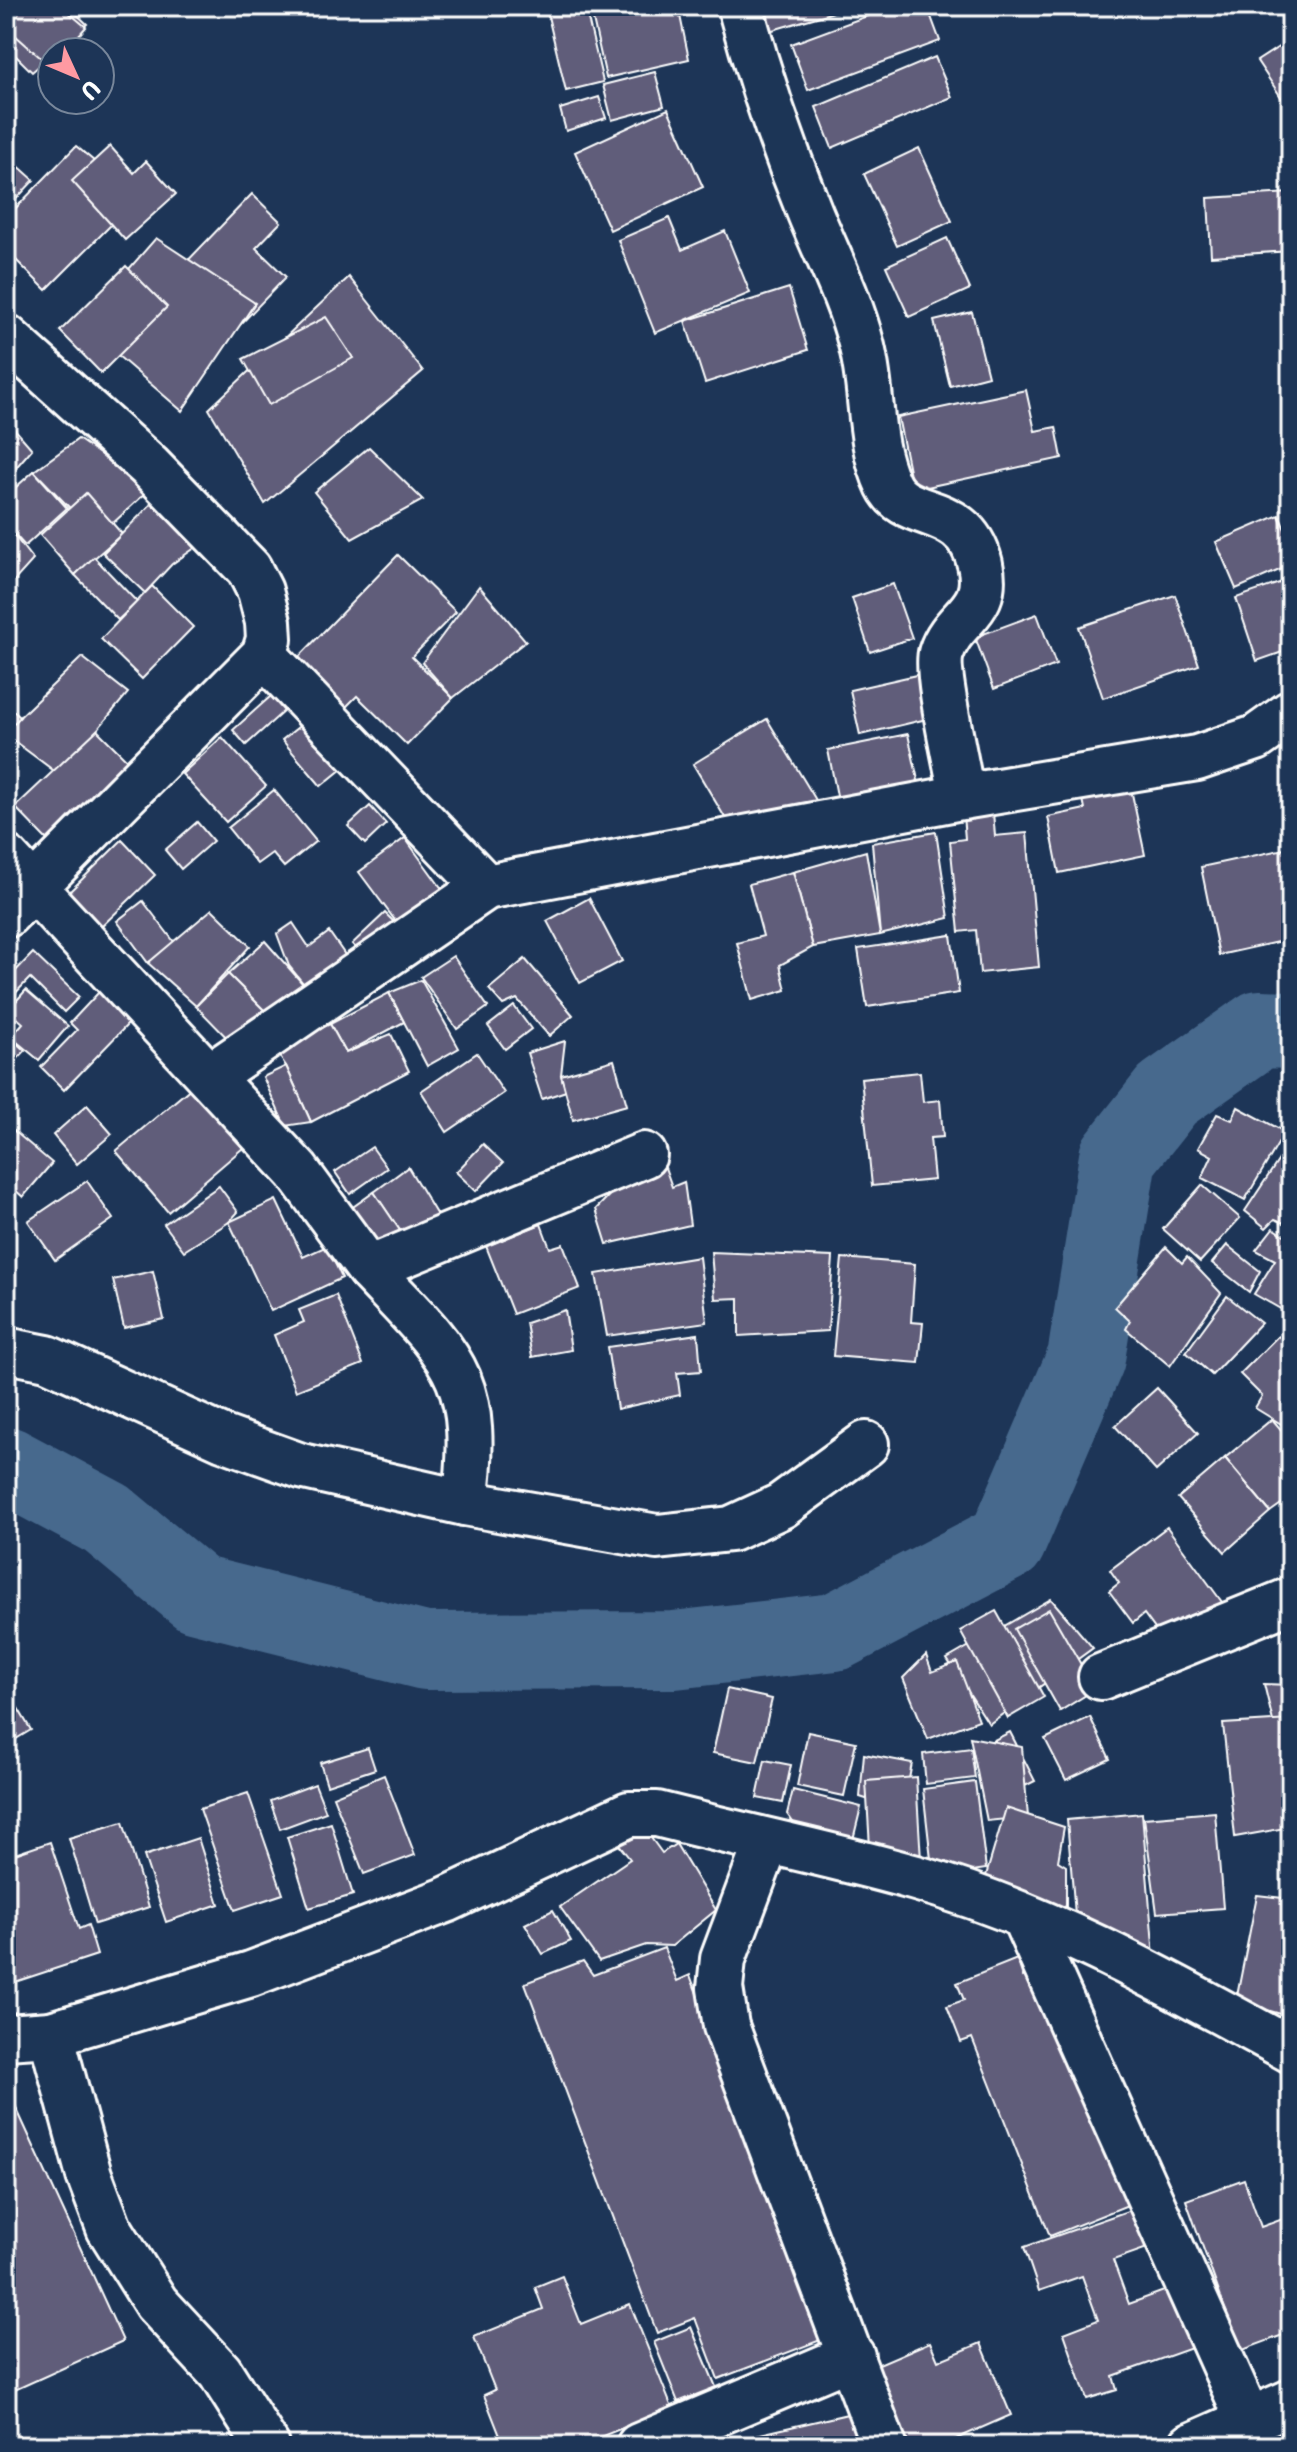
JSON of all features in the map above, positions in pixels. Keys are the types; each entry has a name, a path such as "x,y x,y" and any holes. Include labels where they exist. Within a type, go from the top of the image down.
{"street":[{"path":"740,6 773,121 861,340 873,437 889,487 901,501 940,515 964,531 979,561 983,586 978,605 952,633 940,658 962,797"},
{"path":"6,337 149,466 249,569 260,591 269,639 264,655 15,886 210,1076 297,1171 369,1269 449,1357 465,1389 472,1424 465,1503"},
{"path":"264,655 486,887"},
{"path":"210,1076 486,887 962,797 1209,755 1256,738 1291,713"},
{"path":"369,1269 644,1155"},
{"path":"6,1350 47,1358 223,1438 301,1466 465,1503 657,1537 731,1529 781,1506 866,1444"},
{"path":"1101,1677 1291,1600"},
{"path":"6,2037 51,2034 251,1974 446,1900 629,1814 657,1814 918,1878 1024,1917 1145,1971 1291,2050"},
{"path":"767,1842 723,1959 720,1988 724,2014 884,2446"},
{"path":"1024,1917 1249,2421"},
{"path":"51,2034 89,2175 109,2228 156,2303 220,2372 267,2446"},
{"path":"639,2446 852,2356"},
{"path":"1191,2446 1291,2402"}],"building":[{"path":"6,6 68,6 87,24 73,36 36,36 36,69 32,72 6,46"},
{"path":"10,6 61,6 86,27 78,36 36,36 36,54 6,27 6,11"},
{"path":"585,6 603,82 566,91 547,12"},
{"path":"590,6 678,6 689,59 606,78"},
{"path":"751,6 854,6 759,34"},
{"path":"894,6 927,6 940,41 808,90 791,44"},
{"path":"1291,39 1291,112 1257,61"},
{"path":"935,57 952,97 832,148 816,107"},
{"path":"655,72 664,106 612,120 603,85"},
{"path":"599,97 606,118 566,131 560,109"},
{"path":"668,109 703,187 610,230 575,152"},
{"path":"76,146 138,198 46,290 6,250 6,218"},
{"path":"110,146 134,173 146,161 176,194 125,240 72,181"},
{"path":"919,148 952,221 897,246 864,174"},
{"path":"6,155 34,180 6,210"},
{"path":"1291,193 1291,251 1211,256 1208,198"},
{"path":"252,194 281,222 256,248 286,277 236,329 177,272"},
{"path":"669,218 682,250 725,231 750,293 655,333 618,240"},
{"path":"156,238 255,303 182,411 81,324"},
{"path":"947,238 970,289 909,317 886,266"},
{"path":"126,266 167,307 101,373 60,331"},
{"path":"349,277 423,371 265,504 209,409"},
{"path":"789,288 808,350 705,383 685,321"},
{"path":"972,312 988,376 950,386 934,321"},
{"path":"326,317 353,358 269,405 243,359"},
{"path":"1026,390 1035,431 1056,427 1062,458 913,490 898,417"},
{"path":"6,419 32,449 6,479"},
{"path":"78,439 150,489 98,537 34,471"},
{"path":"369,447 423,500 352,539 314,492"},
{"path":"34,471 67,508 25,546 6,525 6,496"},
{"path":"86,493 122,534 75,575 40,535"},
{"path":"151,504 202,543 172,564 145,593 103,553"},
{"path":"1279,515 1291,544 1291,565 1236,589 1216,542"},
{"path":"6,525 33,560 6,590"},
{"path":"398,555 456,612 412,657 453,698 407,745 357,696 342,711 293,663"},
{"path":"94,557 137,602 118,620 75,575"},
{"path":"1291,579 1291,649 1257,661 1236,598"},
{"path":"893,584 912,638 870,652 852,598"},
{"path":"152,586 193,627 142,679 101,639"},
{"path":"479,586 526,641 453,698 422,663"},
{"path":"1175,595 1199,665 1103,698 1079,627"},
{"path":"1037,614 1056,665 994,689 975,637"},
{"path":"82,657 128,693 97,730 65,779 6,735 6,730"},
{"path":"925,673 935,717 860,735 850,690"},
{"path":"271,696 284,711 246,745 233,730"},
{"path":"6,704 20,717 6,732"},
{"path":"767,719 822,810 733,831 693,764"},
{"path":"302,724 353,760 321,786 282,740"},
{"path":"97,730 129,762 47,840 15,807"},
{"path":"908,734 921,794 840,811 828,750"},
{"path":"222,737 266,786 226,822 182,774"},
{"path":"1131,789 1145,855 1059,873 1048,817 1085,809 1083,799"},
{"path":"274,790 316,841 284,867 272,853 257,864 228,828"},
{"path":"370,806 386,824 365,844 348,826"},
{"path":"993,812 995,836 1027,833 1039,967 980,973 976,930 959,932 950,841 965,839 963,815"},
{"path":"197,822 213,841 181,869 165,850"},
{"path":"936,832 949,918 880,935 872,843"},
{"path":"405,838 448,897 403,931 359,872"},
{"path":"122,840 155,875 99,929 66,895"},
{"path":"1289,848 1291,939 1219,955 1201,867"},
{"path":"866,851 880,935 813,947 793,872"},
{"path":"793,872 813,947 780,965 786,990 752,1000 737,943 763,936 749,884"},
{"path":"589,898 622,961 580,983 547,921"},
{"path":"143,901 175,943 148,963 117,921"},
{"path":"212,909 250,946 196,1006 148,963"},
{"path":"385,913 403,931 370,963 352,944"},
{"path":"293,923 309,947 329,932 350,962 311,993 289,966 277,934"},
{"path":"951,935 959,993 867,1007 858,949"},
{"path":"265,941 311,993 266,1012 228,974"},
{"path":"33,953 79,997 64,1012 30,978 6,1003 6,981"},
{"path":"453,956 488,1007 457,1029 421,977"},
{"path":"525,959 573,1015 549,1036 517,999 503,1005 489,989"},
{"path":"228,974 266,1012 234,1045 196,1006"},
{"path":"421,980 459,1048 427,1066 389,993"},
{"path":"26,990 68,1026 39,1060 11,1037 23,1023 8,1010"},
{"path":"99,992 130,1022 64,1090 41,1067 77,1030 70,1023"},
{"path":"389,993 404,1022 346,1053 330,1024"},
{"path":"514,1006 531,1029 505,1049 488,1026"},
{"path":"330,1024 346,1053 391,1034 409,1071 311,1122 286,1066 275,1050"},
{"path":"6,1033 25,1051 6,1071"},
{"path":"565,1041 561,1075 566,1091 542,1099 527,1053"},
{"path":"477,1053 504,1093 447,1132 421,1091"},
{"path":"614,1060 627,1105 573,1120 561,1075"},
{"path":"286,1066 311,1122 285,1126 263,1077"},
{"path":"920,1072 923,1102 940,1100 943,1137 930,1138 934,1180 872,1186 861,1078"},
{"path":"192,1087 243,1148 168,1212 116,1151"},
{"path":"87,1105 112,1134 77,1164 53,1135"},
{"path":"1238,1107 1285,1132 1245,1200 1202,1178 1212,1156 1198,1148 1217,1114 1232,1120"},
{"path":"6,1124 52,1163 23,1197 6,1182"},
{"path":"483,1144 503,1163 476,1191 456,1172"},
{"path":"372,1147 387,1168 350,1194 335,1172"},
{"path":"1280,1158 1291,1163 1291,1226 1275,1219 1266,1228 1245,1211"},
{"path":"663,1162 672,1187 684,1182 690,1225 607,1244 596,1209 627,1177"},
{"path":"408,1167 438,1217 405,1238 374,1192"},
{"path":"87,1181 113,1219 55,1260 28,1221"},
{"path":"1202,1185 1240,1218 1200,1262 1163,1229"},
{"path":"219,1186 238,1212 229,1222 184,1251 164,1224"},
{"path":"374,1192 405,1238 374,1260 343,1214"},
{"path":"276,1200 303,1257 327,1246 342,1278 271,1311 229,1222"},
{"path":"541,1224 550,1248 563,1244 580,1288 513,1314 486,1246"},
{"path":"1273,1228 1291,1239 1291,1300 1284,1311 1254,1294 1275,1260 1256,1250"},
{"path":"1227,1245 1260,1271 1249,1292 1212,1263"},
{"path":"1166,1247 1182,1263 1187,1257 1221,1293 1170,1366 1126,1329 1130,1321 1115,1307"},
{"path":"711,1252 833,1257 828,1331 739,1336 739,1298 715,1299"},
{"path":"699,1257 707,1322 607,1336 596,1274"},
{"path":"842,1258 915,1264 911,1322 923,1323 919,1363 833,1356"},
{"path":"153,1271 164,1319 124,1328 113,1280"},
{"path":"336,1295 363,1364 296,1391 274,1335 304,1322 299,1310"},
{"path":"1227,1296 1261,1323 1212,1375 1186,1352"},
{"path":"565,1310 571,1350 532,1357 526,1323"},
{"path":"698,1334 701,1371 677,1373 680,1395 617,1409 607,1347"},
{"path":"1278,1336 1291,1346 1291,1430 1255,1408 1262,1396 1240,1374"},
{"path":"1157,1388 1198,1433 1156,1471 1115,1426"},
{"path":"1272,1419 1291,1441 1291,1497 1270,1512 1225,1458"},
{"path":"1225,1458 1270,1512 1225,1552 1178,1498"},
{"path":"1167,1527 1222,1602 1166,1644 1144,1614 1133,1623 1109,1591 1119,1583 1110,1570"},
{"path":"1051,1599 1093,1648 989,1724 947,1659"},
{"path":"1049,1609 1091,1682 1081,1688 1086,1695 1060,1711 1014,1629"},
{"path":"996,1611 1044,1697 1008,1718 960,1631"},
{"path":"926,1655 932,1672 957,1662 979,1720 928,1739 903,1678"},
{"path":"1264,1684 1291,1685 1291,1792 1290,1792"},
{"path":"6,1688 31,1730 6,1745"},
{"path":"727,1689 772,1699 757,1762 713,1753"},
{"path":"1090,1717 1110,1759 1066,1780 1045,1739"},
{"path":"1291,1720 1291,1827 1235,1837 1223,1724"},
{"path":"808,1732 856,1742 844,1796 797,1786"},
{"path":"1010,1732 1035,1781 1001,1798 976,1749"},
{"path":"970,1737 1022,1747 1028,1817 987,1821"},
{"path":"368,1748 375,1769 327,1785 320,1763"},
{"path":"971,1748 975,1778 926,1784 923,1754"},
{"path":"864,1754 912,1763 903,1811 860,1797"},
{"path":"765,1760 791,1765 783,1803 757,1798"},
{"path":"384,1775 415,1855 364,1874 333,1796"},
{"path":"916,1777 921,1860 871,1864 866,1781"},
{"path":"975,1782 986,1869 933,1877 923,1789"},
{"path":"315,1784 326,1812 280,1829 270,1801"},
{"path":"793,1790 861,1807 850,1852 808,1842 787,1814"},
{"path":"248,1793 283,1894 235,1910 200,1809"},
{"path":"1006,1808 1064,1827 1058,1861 1066,1866 1066,1929 980,1896"},
{"path":"1215,1812 1223,1908 1157,1913 1144,1818"},
{"path":"1142,1813 1154,1957 1126,1960 1124,1935 1077,1938 1067,1820"},
{"path":"123,1822 149,1907 95,1924 69,1838"},
{"path":"331,1823 353,1895 309,1908 287,1837"},
{"path":"643,1827 662,1853 676,1844 716,1910 672,1946 646,1945 599,1961 560,1907 630,1859 619,1845"},
{"path":"198,1838 219,1904 166,1922 144,1856"},
{"path":"50,1842 79,1929 88,1925 97,1955 15,1982 6,1955 6,1857"},
{"path":"1257,1895 1291,1899 1291,2017 1236,2001"},
{"path":"553,1910 571,1941 543,1954 525,1924"},
{"path":"664,1948 677,1981 690,1975 826,2338 718,2379 695,2318 657,2333 525,1983 583,1961 593,1975"},
{"path":"1017,1959 1023,1977 1041,1970 1133,2203 1050,2236 972,2038 961,2042 947,2006 964,2000 957,1983"},
{"path":"6,2091 123,2341 6,2394"},
{"path":"1244,2179 1261,2227 1291,2216 1291,2332 1240,2351 1186,2200"},
{"path":"1142,2206 1156,2245 1113,2260 1129,2304 1172,2288 1192,2348 1113,2376 1117,2390 1087,2399 1064,2333 1098,2320 1082,2276 1039,2291 1024,2247"},
{"path":"562,2276 581,2324 630,2304 672,2408 578,2446 504,2446 484,2395 495,2390 474,2337 543,2309 535,2287"},
{"path":"691,2327 716,2387 678,2402 654,2342"},
{"path":"930,2342 938,2361 981,2343 1011,2415 940,2446 907,2446 872,2367"},
{"path":"852,2413 866,2446 760,2446 756,2435"}],"waterway":[{"path":"6,1465 107,1519 197,1594 425,1651 674,1650 835,1632 1007,1542 1086,1358 1118,1157 1167,1095 1260,1029 1291,1030"}]}
